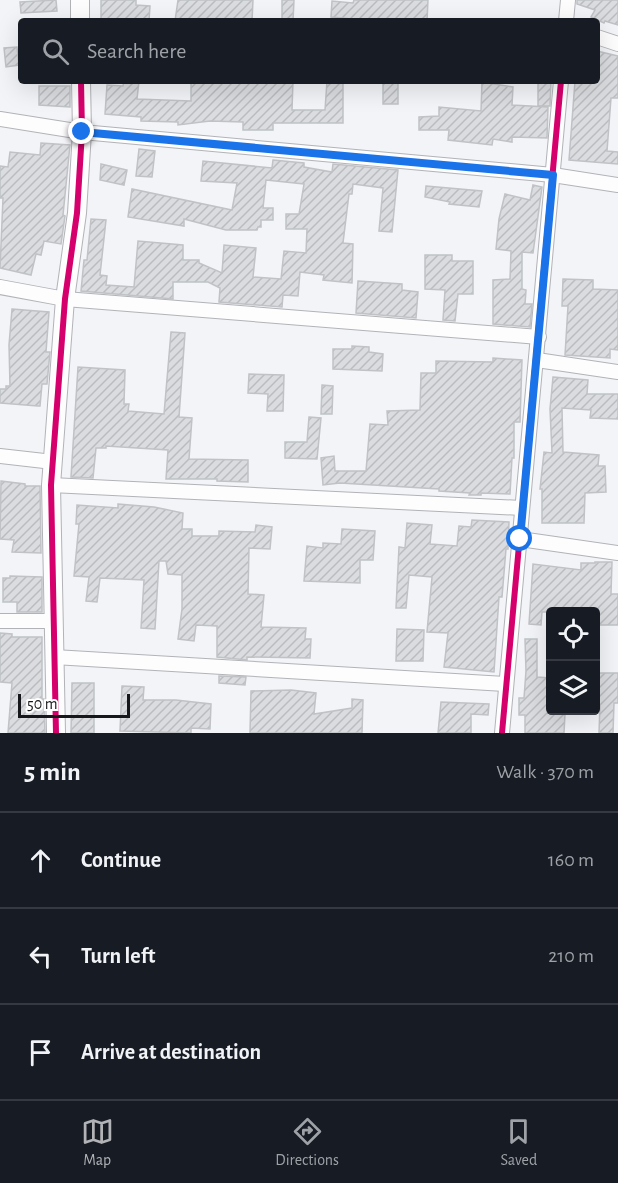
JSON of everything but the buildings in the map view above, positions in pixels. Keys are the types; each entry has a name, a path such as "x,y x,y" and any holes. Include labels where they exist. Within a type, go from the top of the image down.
{"street":[{"path":"80,0 80,18"},
{"path":"566,18 568,0"},
{"path":"600,39 618,44"},
{"path":"56,733 51,485 65,299 77,213 82,132 81,84"},
{"path":"502,733 561,84"},
{"path":"0,119 82,132 553,175 618,184"},
{"path":"0,287 65,299 539,338"},
{"path":"537,360 618,372"},
{"path":"0,456 54,462"},
{"path":"51,485 522,508"},
{"path":"520,539 618,553"},
{"path":"0,621 54,621"},
{"path":"54,657 505,684"}],"cycle path":[{"path":"56,733 51,485 65,299 77,213 82,132 81,84"},
{"path":"502,733 561,84"}],"route":[{"path":"82,132 553,175 520,539"}]}
